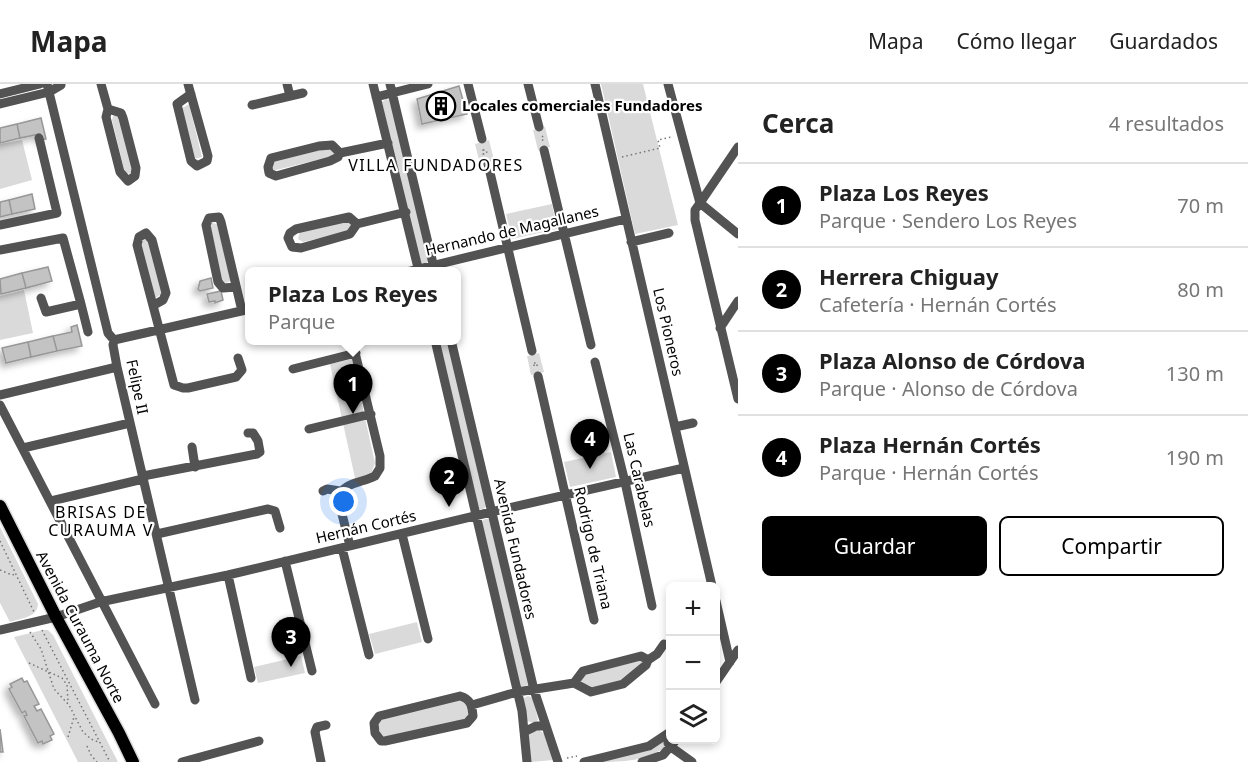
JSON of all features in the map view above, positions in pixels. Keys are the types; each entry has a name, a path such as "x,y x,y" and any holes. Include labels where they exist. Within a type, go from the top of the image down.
{"main road":[{"name":"Avenida Curauma Norte","path":"0,506 133,762"}],"street":[{"path":"0,94 40,84"},
{"path":"0,104 61,84"},
{"path":"101,84 108,109 106,117 120,172 128,181 135,176 136,168 123,118 121,112 108,109"},
{"path":"287,84 290,96"},
{"path":"373,84 406,212 417,267"},
{"path":"376,96 391,88 428,84"},
{"path":"468,84 482,139"},
{"path":"528,84 540,131"},
{"name":"Los Pioneros","path":"595,84 711,582"},
{"path":"668,84 700,203 738,234"},
{"name":"Felipe II","path":"48,88 108,333 114,340 112,345 129,423 195,700"},
{"path":"391,88 435,267"},
{"path":"189,89 208,156 207,161 197,166 191,161 177,104 189,89"},
{"path":"252,105 303,93"},
{"path":"0,225 57,213 39,138"},
{"path":"340,153 332,145 271,158 269,173 276,176 330,161 338,157 340,153 388,143"},
{"path":"738,147 695,210 695,220 720,328 737,386 738,399"},
{"path":"544,150 591,345"},
{"path":"487,159 532,351"},
{"path":"357,224 349,217 296,229 290,233 289,243 292,247 301,248 350,234 357,224 406,212"},
{"path":"236,287 223,288 218,282 206,225 209,218 215,216 221,222 236,287 245,308"},
{"name":"Hernando de Magallanes","path":"438,267 507,247 626,219"},
{"path":"154,305 163,300 166,293 152,240 146,233 139,237 137,245 172,379 178,387 188,388 236,377 242,370 238,358"},
{"path":"631,242 669,233"},
{"path":"0,250 63,237 88,332"},
{"path":"41,298 46,312 81,304"},
{"path":"720,328 738,301"},
{"path":"114,340 245,310"},
{"path":"354,345 371,414 380,456 380,468 375,476 346,486 340,491 338,498 369,655"},
{"name":"Avenida Fundadores","path":"436,345 517,692 527,762"},
{"name":"Avenida Fundadores","path":"452,345 534,690 553,741 558,762"},
{"path":"293,369 356,353"},
{"name":"Las Carabelas","path":"595,362 625,482 652,606"},
{"path":"0,394 117,367"},
{"name":"Rodrigo de Triana","path":"537,371 594,620"},
{"path":"0,405 51,501 100,602 155,704"},
{"path":"309,429 371,414"},
{"path":"23,448 129,423"},
{"path":"675,427 693,423"},
{"path":"51,501 143,477 257,454 260,452 258,441 253,433 248,433"},
{"path":"192,447 195,467"},
{"name":"Hernán Cortés","path":"0,630 100,602 228,575 684,468"},
{"path":"323,490 340,491"},
{"path":"157,534 268,509 275,511 280,528"},
{"path":"402,534 428,639"},
{"path":"285,561 312,671"},
{"path":"228,575 251,678"},
{"path":"720,618 730,662"},
{"path":"472,705 517,692 574,683 591,692 623,684 643,669 648,660 657,654 664,644"},
{"path":"720,676 738,650"},
{"path":"574,683 579,674 588,669 641,656 648,660"},
{"path":"460,696 472,705 471,720 462,725 385,741 381,741 375,733 374,723 379,716 460,696"},
{"path":"321,762 315,732 317,727 326,725"},
{"path":"524,732 536,726 546,726"},
{"path":"584,762 649,746 666,735"},
{"path":"184,762 260,741"},
{"path":"642,762 657,758 673,744"},
{"path":"675,744 693,762"}],"path":[{"path":"612,159 660,148 658,140 682,135"},
{"path":"0,541 110,762"},
{"path":"0,570 12,575 17,574"},
{"path":"30,632 41,649 54,689 69,705 85,735 91,740 100,742"},
{"path":"29,663 62,678 67,685 69,705"},
{"path":"57,675 65,675"},
{"path":"68,736 74,725 75,717"},
{"path":"87,746 97,762"}],"shaded area":[{"path":"601,84 643,84 678,225 635,234"},
{"path":"386,99 391,100 429,261 425,264 420,263 382,102"},
{"path":"189,104 202,157 194,159 181,109"},
{"path":"113,116 120,117 133,171 131,174 125,173 112,120"},
{"path":"545,127 550,147 538,150 533,130"},
{"path":"22,140 32,180 0,189 0,144"},
{"path":"489,140 494,160 480,164 475,144"},
{"path":"332,147 336,150 334,156 276,170 273,170 270,163 274,161"},
{"path":"552,204 557,229 512,239 506,214"},
{"path":"352,221 351,231 303,242 298,239 300,231"},
{"path":"210,224 217,224 231,281 225,283 222,280"},
{"path":"147,237 163,293 157,297 155,297 139,240"},
{"path":"24,290 33,333 0,340 0,296"},
{"path":"439,345 449,345 487,506 477,509"},
{"path":"539,353 544,372 531,375 527,356"},
{"path":"352,359 375,463 371,474 355,478 330,364"},
{"path":"611,452 616,477 570,487 564,462"},
{"path":"490,519 528,685 519,687 481,522"},
{"path":"0,527 38,604 32,615 10,622 0,603"},
{"path":"417,622 422,642 375,654 369,634"},
{"path":"48,630 53,635 118,762 78,762 14,637"},
{"path":"301,656 305,673 258,683 254,667"},
{"path":"642,660 643,663 627,679 592,689 584,687 580,680 582,676"},
{"path":"528,696 533,698 538,720 533,723 527,721 522,699"},
{"path":"456,700 465,702 468,719 386,738 381,737 377,720"},
{"path":"539,730 546,735 553,760 531,762 528,736 532,731"},
{"path":"663,741 667,746 643,758 599,762"}],"building":[{"name":"Locales comerciales Fundadores","path":"459,86 467,114 422,124 417,99"},
{"path":"41,118 46,139 41,140 40,134 20,138 17,124"},
{"path":"17,124 20,138 0,143 0,128"},
{"path":"32,194 35,209 12,214 9,200"},
{"path":"9,200 12,214 0,217 0,202"},
{"path":"48,267 52,281 26,288 22,273"},
{"path":"22,273 26,288 1,294 0,279"},
{"path":"211,278 213,288 200,291 198,289 200,281"},
{"path":"221,291 223,300 215,303 215,301 209,302 207,294"},
{"path":"77,325 82,346 57,351 53,336 72,332 71,327"},
{"path":"53,336 57,351 31,357 28,342"},
{"path":"28,342 31,357 6,363 2,348"},
{"path":"22,678 24,682 27,681 39,704 34,706 37,711 41,709 54,734 50,736 52,740 43,744 42,741 38,743 24,716 27,715 25,711 22,713 9,689 12,687 10,684"},
{"path":"0,729 3,752 0,752"}],"place":[{"name":"Locales comerciales Fundadores","path":"441,106"},
{"name":"Plaza Los Reyes","path":"353,414"},
{"name":"Plaza Hernán Cortés","path":"590,469"},
{"name":"Herrera Chiguay","path":"449,507"},
{"name":"Plaza Alonso de Córdova","path":"291,667"}],"district":[{"name":"VILLA FUNDADORES","path":"436,165"},
{"name":"BRISAS DE CURAUMA V","path":"101,521"}]}
